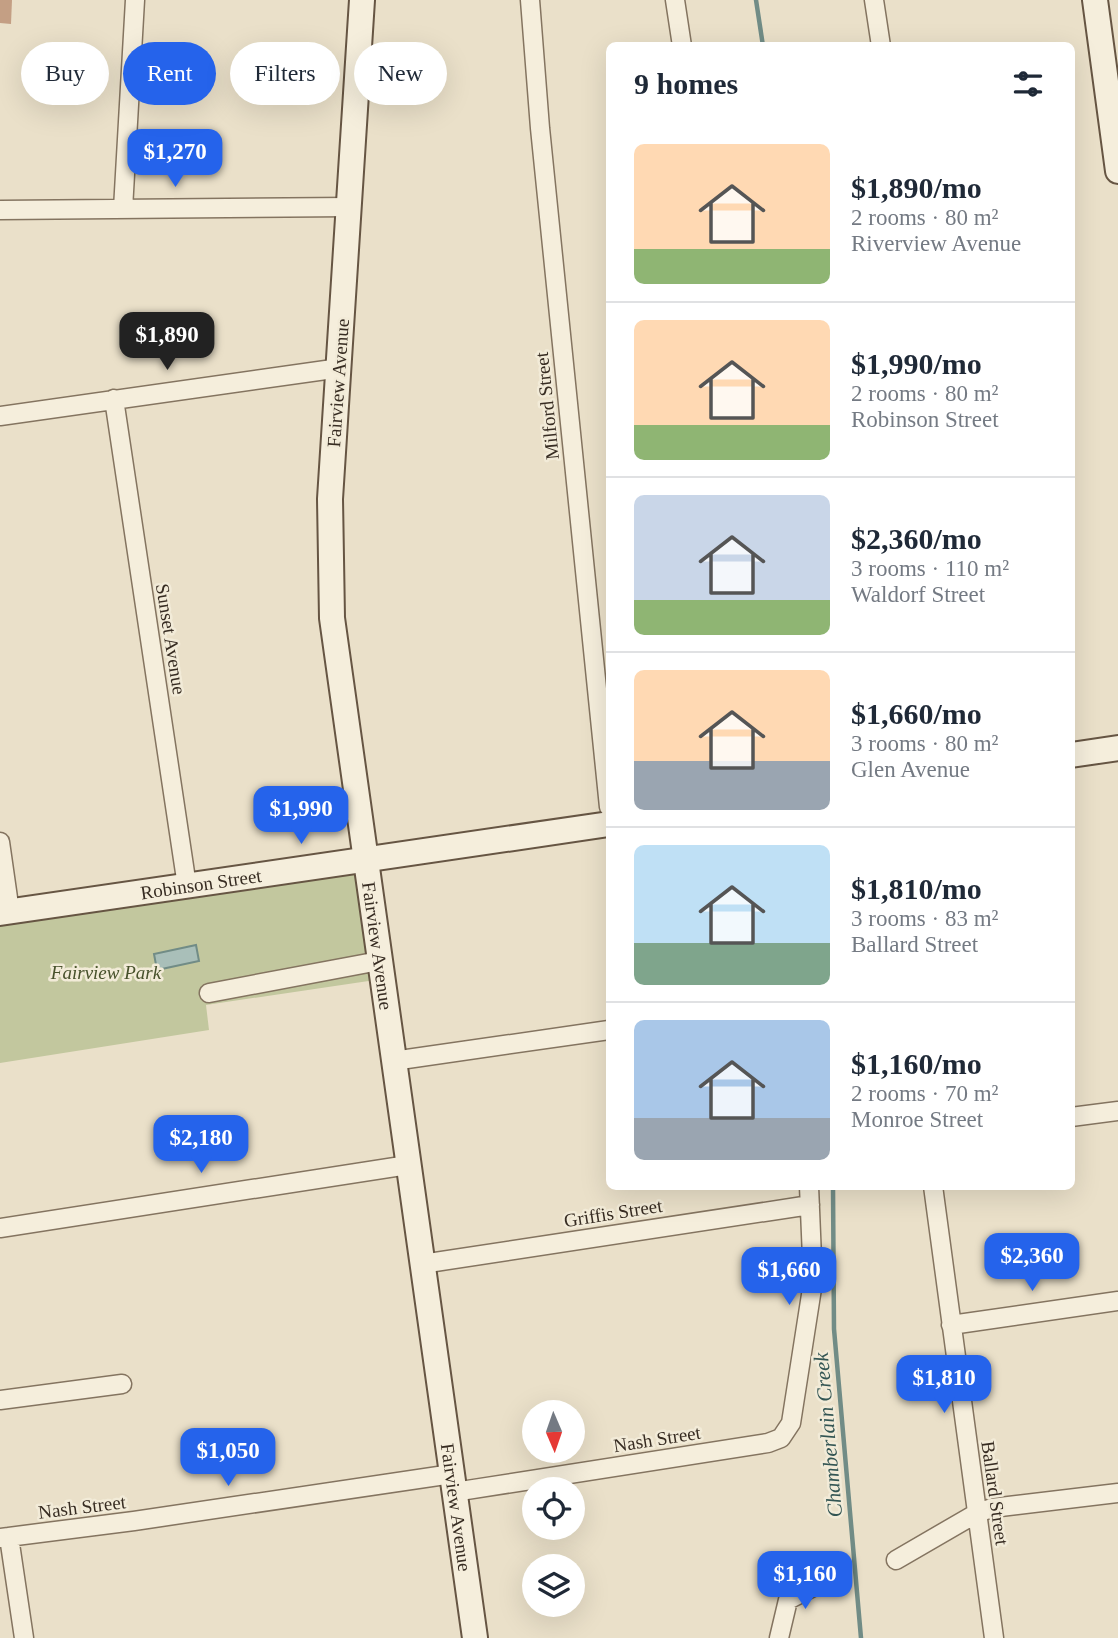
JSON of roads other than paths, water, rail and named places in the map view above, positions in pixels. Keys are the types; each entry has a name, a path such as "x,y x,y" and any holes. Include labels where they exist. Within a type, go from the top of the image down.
{"street":[{"path":"123,209 135,0"},
{"name":"Fairview Avenue","path":"362,0 351,207 330,499 329,572 332,618 475,1638"},
{"name":"Milford Street","path":"530,0 543,155 606,777"},
{"path":"676,0 681,42"},
{"path":"874,0 880,42"},
{"path":"1095,0 1118,171"},
{"path":"0,210 351,207"},
{"path":"0,415 340,368"},
{"name":"Sunset Avenue","path":"114,398 187,886"},
{"path":"1075,754 1118,748"},
{"name":"Robinson Street","path":"5,912 606,824"},
{"path":"0,842 5,912"},
{"path":"209,993 379,961"},
{"path":"393,1061 606,1030"},
{"path":"1075,1116 1118,1111"},
{"path":"0,1228 408,1165"},
{"name":"Ballard Street","path":"934,1190 993,1638"},
{"name":"Griffis Street","path":"422,1264 809,1196"},
{"name":"Nash Street","path":"5,1538 768,1443 781,1438 791,1423 813,1282 809,1196"},
{"path":"951,1325 1118,1301"},
{"path":"0,1400 122,1384"},
{"path":"896,1560 977,1513 1118,1493"},
{"path":"5,1538 24,1638"},
{"path":"779,1638 788,1600 825,1581"}],"water":[{"path":"196,945 199,961 157,970 154,954"}],"waterway":[{"name":"Chamberlain Creek","path":"756,0 762,42"},
{"name":"Chamberlain Creek","path":"833,1190 834,1329 861,1638"}],"park label":[{"name":"Fairview Park","path":"106,972"}]}
